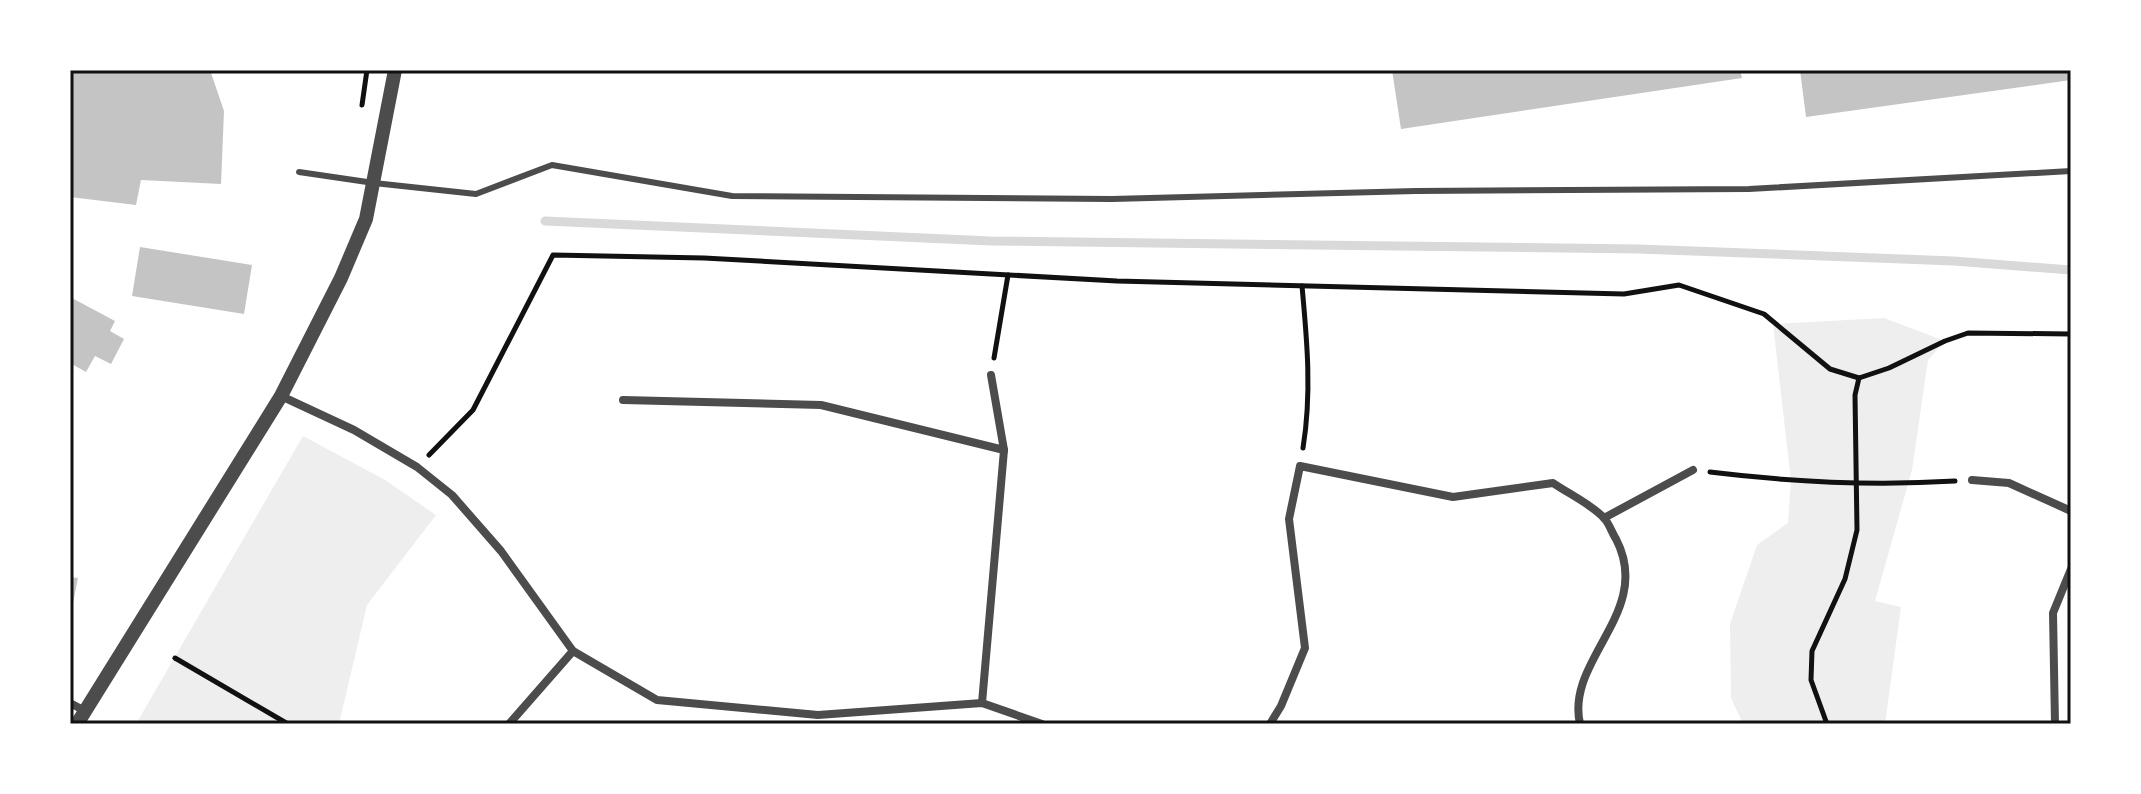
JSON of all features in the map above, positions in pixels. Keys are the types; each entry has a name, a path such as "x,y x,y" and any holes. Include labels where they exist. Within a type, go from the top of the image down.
{"street":[{"path":"70,703 81,718 281,396 366,219 395,70"},
{"path":"982,703 1004,450 991,375"},
{"path":"281,396 354,430 417,467 452,495 472,515 573,651 657,700 818,715 982,703 1042,724"},
{"path":"623,400 821,405 1004,450"},
{"path":"1270,724 1281,706 1305,648 1289,519 1300,466 1453,497 1553,483 1604,518 1622,550 1626,586 1609,633 1587,669 1577,712 1580,724"},
{"path":"1604,518 1693,470"},
{"path":"1972,480 2009,483 2071,511"},
{"path":"2055,724 2053,613 2071,569"},
{"path":"509,724 573,651"}],"lane":[{"path":"299,172 476,194 552,165 732,196 1112,199 1416,191 1749,189 2071,171"}],"path":[{"path":"361,119 367,70"},
{"path":"417,467 473,410 553,255 704,258 1117,281 1302,286 1624,294 1679,285 1764,314 1830,369 1859,378 1968,333 2071,334"},
{"path":"991,375 1008,275"},
{"path":"1300,466 1308,416 1309,385 1302,286"},
{"path":"1827,724 1811,680 1812,651 1845,579 1857,530 1855,395 1859,378"},
{"path":"1693,470 1791,481 1972,480"},
{"path":"175,658 288,724"}],"shaded area":[{"path":"1884,318 1945,341 1928,360 1912,470 1875,601 1901,607 1885,724 1743,724 1731,698 1730,624 1757,545 1788,523 1791,481 1773,324"},
{"path":"303,436 385,480 436,515 367,605 339,724 136,724"}],"building":[{"path":"70,70 210,70 224,111 221,184 141,180 136,205 70,197"},
{"path":"1392,70 1740,70 1742,78 1401,129"},
{"path":"1800,70 2071,70 2071,80 1806,117"},
{"path":"140,247 252,265 244,314 132,296"},
{"path":"70,297 115,321 110,331 124,339 111,364 95,356 86,372 70,363"},
{"path":"70,577 78,578 71,613 70,613"}],"waterway":[{"path":"545,221 991,241 1639,249 1954,261 2071,270"}]}
